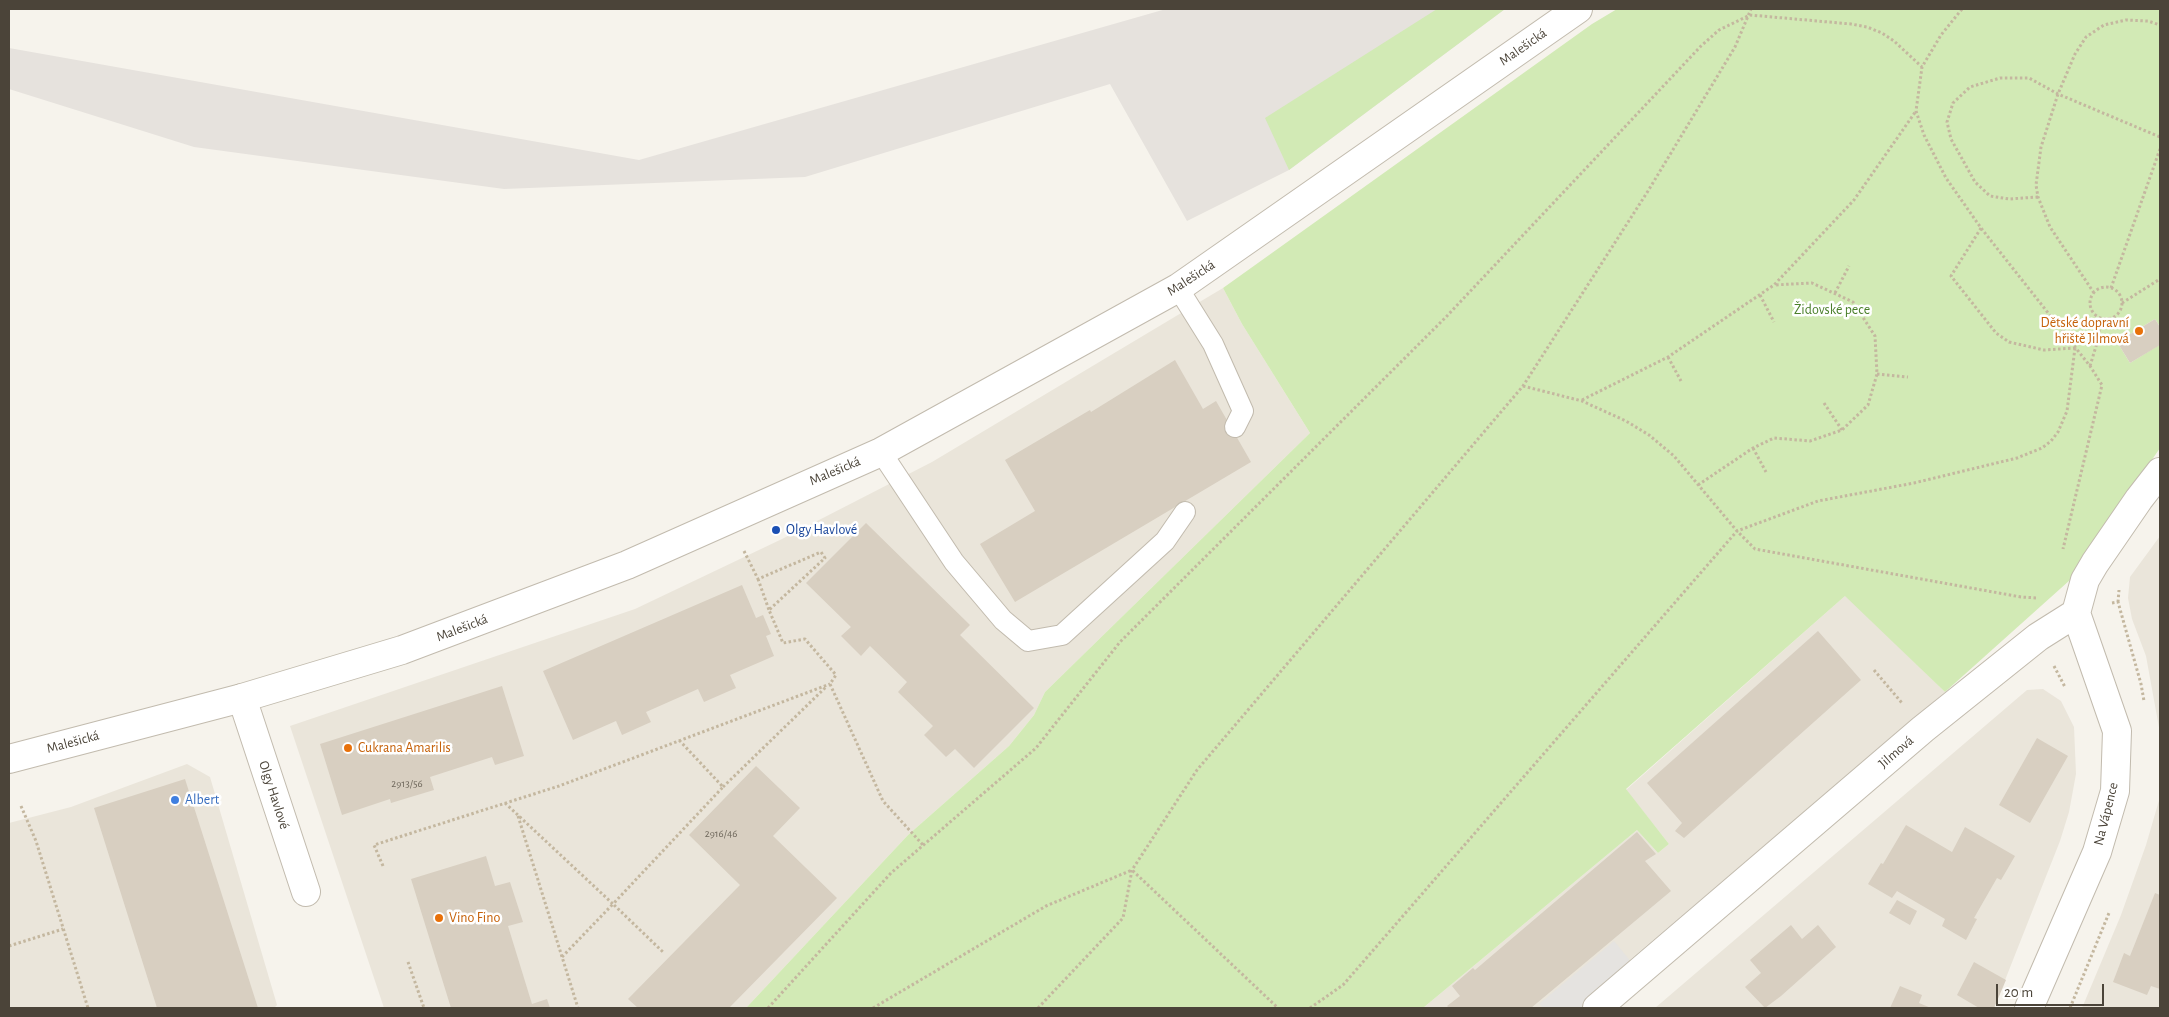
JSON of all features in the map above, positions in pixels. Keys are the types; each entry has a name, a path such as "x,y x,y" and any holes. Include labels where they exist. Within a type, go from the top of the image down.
{"street":[{"name":"Malešická","path":"9,759 242,698 402,650 601,575 881,452 1178,288 1578,9"},
{"path":"2076,613 2085,580 2095,562 2160,472"},
{"name":"Jilmová","path":"1598,1008 1923,729 2038,637 2076,613"},
{"name":"Na Vápence","path":"2029,1008 2097,852 2115,791 2117,731 2076,613"},
{"name":"Olgy Havlové","path":"242,698 306,892"}],"lane":[{"path":"1178,288 1212,344 1243,411 1235,427"},
{"path":"881,452 954,562 1003,620 1028,641 1062,635 1165,541 1185,512"}],"path":[{"path":"1038,1008 1123,918 1132,870 1197,770 1524,386 1648,191 1735,47 1751,9"},
{"path":"1962,9 1940,35 1922,67 1916,111 1930,151 1946,178 1981,228 2090,366 2102,385 2062,552"},
{"path":"768,1008 891,873 1036,748 1120,642 1446,317 1701,46 1720,30 1750,15 1867,27 1894,41 1922,67"},
{"path":"2094,293 2050,227 2038,197 2036,185 2041,146 2058,94 2075,54 2086,37 2104,25 2126,20 2148,21 2160,25"},
{"path":"2038,197 2009,199 1990,196 1975,182 1951,140 1947,122 1953,103 1970,87 2000,78 2029,78 2058,94 2160,137"},
{"path":"1582,400 1668,357 1774,285 1854,200 1916,111"},
{"path":"2111,288 2160,149"},
{"path":"1981,228 1951,276 1996,333 2009,342 2044,350 2075,348"},
{"path":"1835,293 1849,266"},
{"path":"2122,303 2119,293 2105,287 2094,293 2091,298 2092,310 2101,318 2116,316 2122,303 2160,279"},
{"path":"1698,484 1753,448 1774,438 1810,441 1842,430 1868,405 1877,374 1875,336 1853,302 1812,283 1774,285"},
{"path":"1760,295 1774,322"},
{"path":"2090,366 2097,343 2101,318"},
{"path":"1310,1008 1344,985 1737,531 1818,501 1914,483 2017,458 2037,450 2051,441 2063,422 2067,411 2075,348"},
{"path":"1668,357 1682,382"},
{"path":"1877,374 1908,377"},
{"path":"1524,386 1582,400 1626,421 1648,435 1674,456 1737,531 1756,549 2021,597 2044,598 2076,613"},
{"path":"1824,403 1842,430"},
{"path":"1753,448 1766,472"},
{"path":"562,957 724,787 830,684 836,675 805,639 783,643 758,579 744,551"},
{"path":"758,579 820,552 824,558 770,610"},
{"path":"2038,637 2066,689"},
{"path":"1874,670 1923,729"},
{"path":"830,684 883,801 923,846"},
{"path":"383,866 374,845 559,786 830,684"},
{"path":"680,740 724,787"},
{"path":"504,803 663,952"},
{"path":"21,806 36,841 88,1008"},
{"path":"518,815 578,1008"},
{"path":"873,1008 1046,906 1132,870"},
{"path":"1132,870 1278,1008"},
{"path":"9,946 63,929"},
{"path":"408,962 424,1008"}],"shaded area":[{"path":"1166,9 1505,9 1289,170 1187,221 1110,84 805,177 504,189 194,147 9,89 9,48 639,160"},
{"path":"1223,288 1242,324 1310,433 1045,692 1034,715 1009,746 908,835 746,1008 384,1008 290,726 635,609 782,539 932,462"},
{"path":"2160,536 2160,733 2146,656 2132,619 2128,598 2130,577"},
{"path":"1846,595 1945,692 1573,1008 1423,1008 1637,830 1658,853 1669,844 1626,790"},
{"path":"2043,689 2061,701 2074,727 2076,774 2069,812 2060,841 1994,1008 1655,1008 2027,690"},
{"path":"187,764 210,777 277,1005 274,1008 9,1008 9,823 71,807"},
{"path":"2160,797 2160,1008 2082,1008 2121,915 2146,845"},
{"path":"1614,941 1637,969 1591,1008 1543,1008 1539,1004"}],"green space":[{"path":"1437,9 1505,9 1289,170 1265,118"},
{"name":"Židovské pece","path":"1617,9 2160,9 2160,327 2155,319 2117,342 2130,363 2159,345 2160,347 2160,448 2070,580 1945,692 1845,596 1626,789 1669,844 1658,853 1637,830 1423,1008 746,1008 908,835 1009,746 1034,715 1045,692 1310,433 1242,324 1223,288 1592,24"}],"building":[{"path":"2155,319 2160,327 2160,345 2130,363 2117,342"},
{"path":"1175,360 1203,409 1216,401 1251,462 1015,602 980,544 1035,511 1005,460 1090,410 1091,412"},
{"path":"866,523 970,625 960,635 1034,708 974,768 955,749 946,757 924,735 933,726 898,692 907,682 870,646 861,656 841,636 851,627 806,583"},
{"path":"742,585 756,618 763,615 771,634 766,636 774,656 730,675 736,688 704,702 698,689 646,712 651,722 622,735 616,721 573,740 543,671"},
{"path":"1818,631 1861,680 1684,838 1675,831 1682,823 1647,783"},
{"path":"502,686 524,756 495,765 492,757 430,777 434,790 391,803 390,799 342,815 320,744"},
{"path":"2037,738 2068,756 2030,823 1999,805"},
{"path":"756,766 800,808 773,836 837,898 729,1008 638,1008 628,999 740,885 689,835"},
{"path":"185,779 258,1008 157,1008 94,808"},
{"path":"1906,825 1952,852 1965,827 2015,856 2001,880 1997,878 1974,918 1977,919 1966,940 1942,926 1945,919 1897,891 1892,898 1868,884 1881,863 1883,864"},
{"path":"1637,832 1656,854 1645,861 1671,891 1531,1008 1449,1008 1447,1006 1460,996 1452,986 1473,968 1475,970"},
{"path":"486,856 495,886 510,882 523,922 508,926 532,1004 547,999 550,1008 451,1008 411,879"},
{"path":"2155,893 2160,895 2160,989 2151,986 2147,995 2113,982 2124,953 2130,956"},
{"path":"1897,900 1917,911 1910,925 1889,913"},
{"path":"1791,925 1802,939 1818,925 1836,947 1765,1008 1745,987 1761,973 1750,960"},
{"path":"1974,962 2006,980 1994,1008 1979,1008 1957,995"},
{"path":"1900,986 1922,995 1919,1003 1931,1008 1890,1008"}],"place":[{"name":"Dětské dopravní hřiště Jilmová","path":"2139,331"},
{"name":"Olgy Havlové","path":"776,530"},
{"name":"Cukrana Amarilis","path":"348,748"},
{"name":"Albert","path":"175,800"},
{"name":"Vino Fino","path":"439,918"}]}
